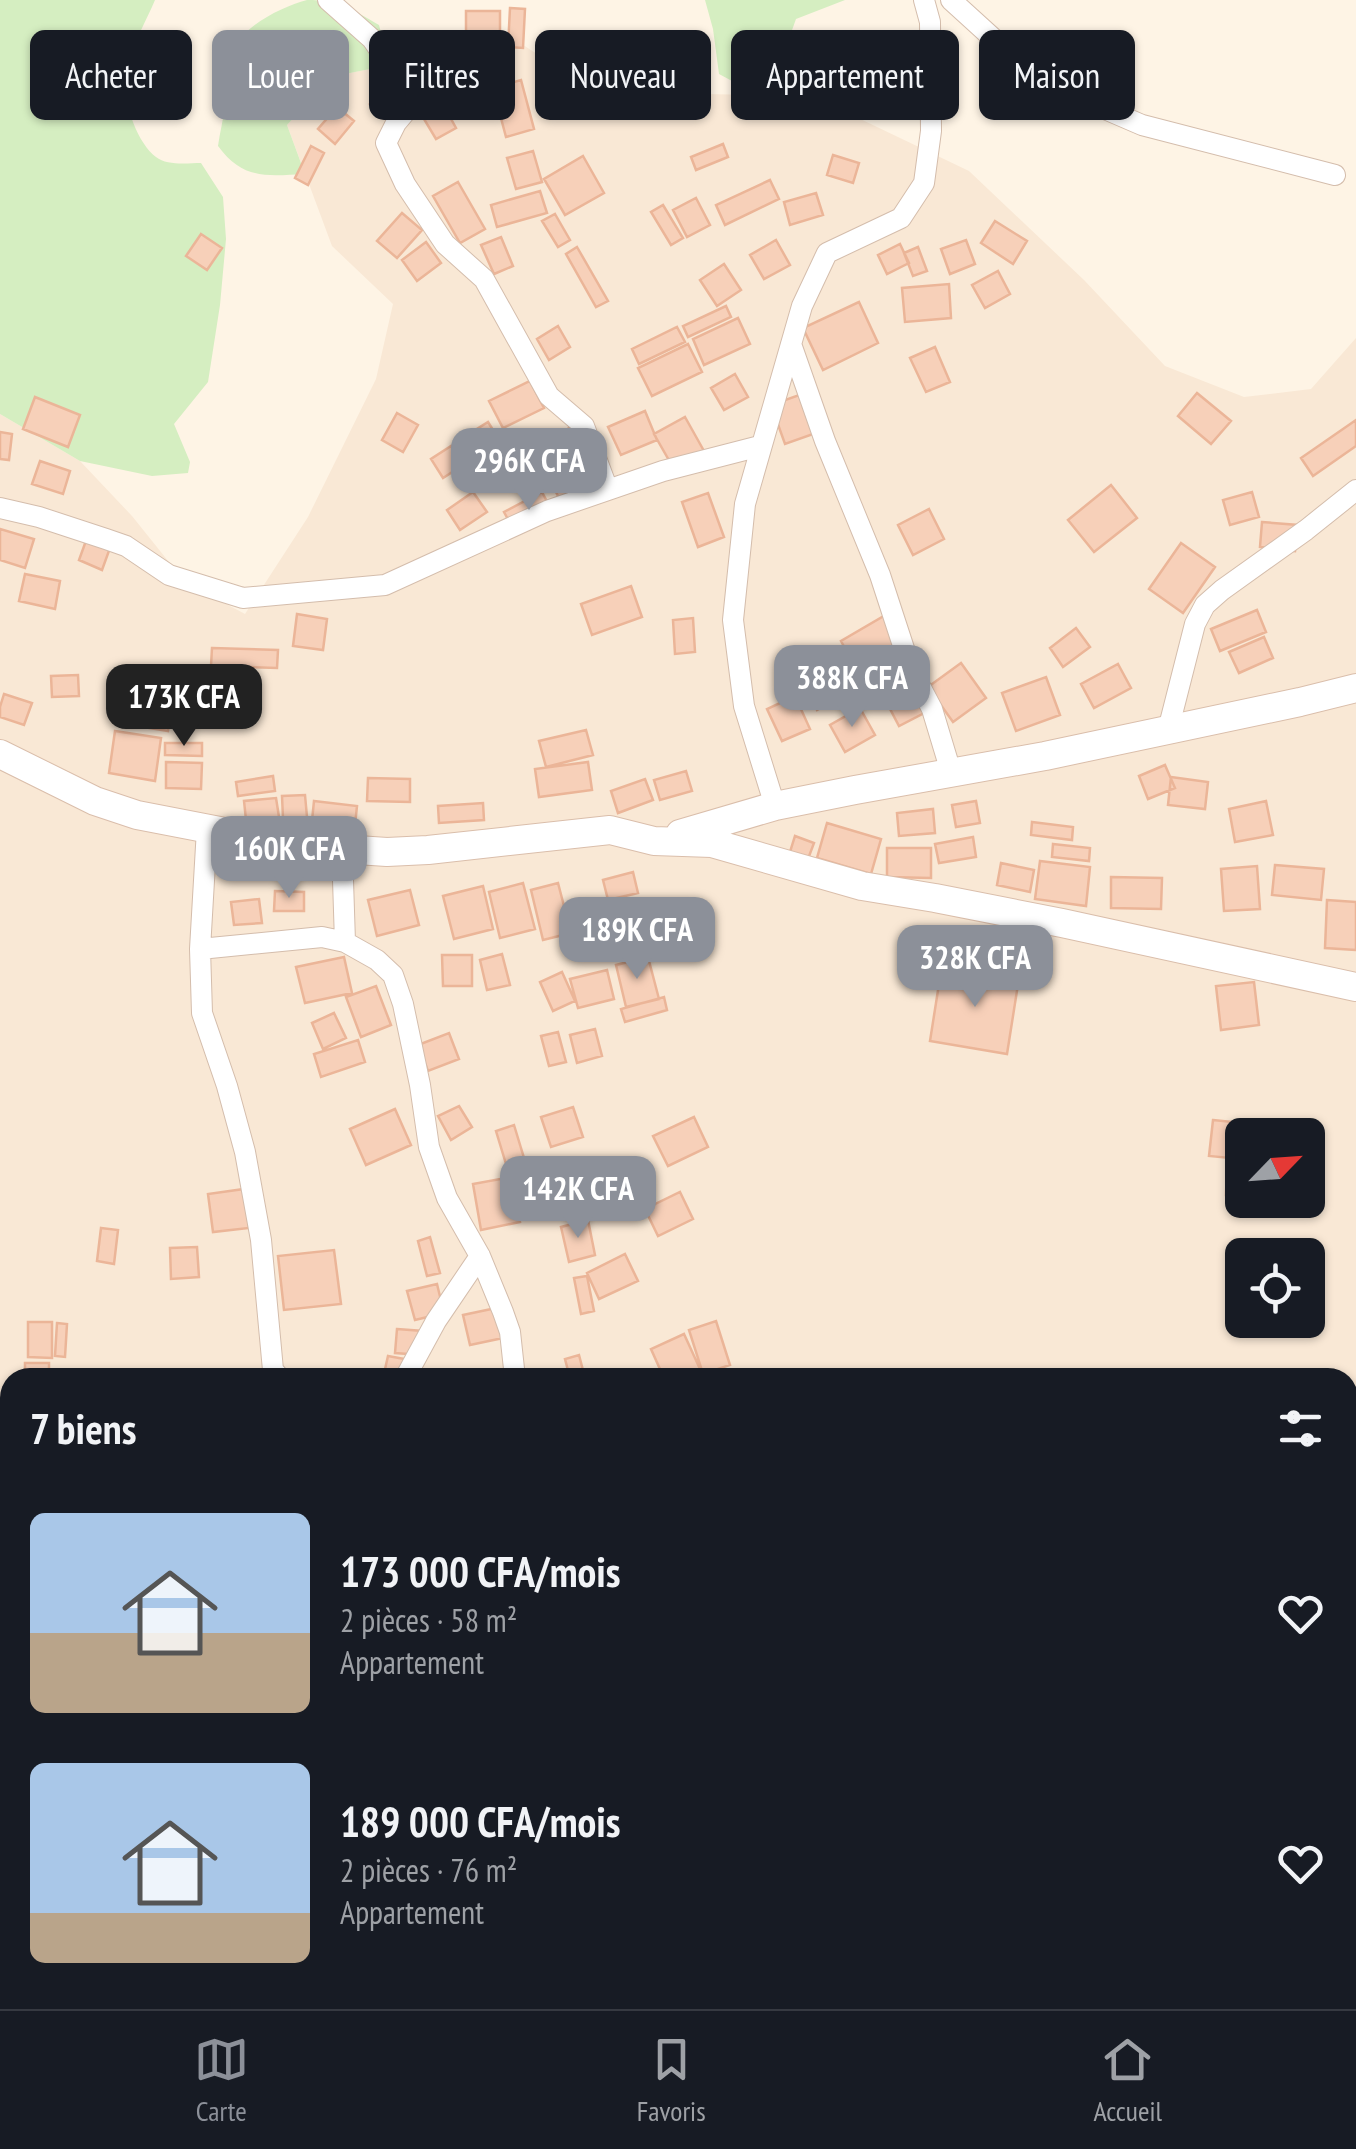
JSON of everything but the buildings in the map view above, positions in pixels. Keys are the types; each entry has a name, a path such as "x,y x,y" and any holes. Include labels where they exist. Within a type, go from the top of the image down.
{"main road":[{"path":"654,841 775,806 1045,756 1356,688"},
{"path":"0,754 95,801 137,815 261,839 342,850 428,850 610,830 654,841 712,843 862,886 1044,920 1356,988"}],"street":[{"path":"328,0 372,39 412,104 386,143 405,184 445,244 484,279 548,396 584,426 608,490"},
{"path":"775,806 744,706 733,620 745,504 802,306 827,254 902,218 924,183 931,131 930,22 924,0"},
{"path":"950,0 1018,61 1084,100 1142,125 1336,175"},
{"path":"791,344 825,442 880,575 910,667 932,709 951,772"},
{"path":"0,508 116,542 169,575 243,598 386,586 547,511 662,471 760,446"},
{"path":"1168,730 1195,624 1204,605 1356,490"},
{"path":"207,829 200,949 202,1014 245,1152 261,1240 273,1368"},
{"path":"342,850 345,942"},
{"path":"200,949 322,937 345,942 377,960 393,975 420,1085 429,1147 448,1198 480,1256 510,1332 514,1368"},
{"path":"410,1368 436,1321 480,1256"}],"shaded area":[{"path":"515,40 535,53 535,120 711,120 711,94 731,95 731,120 862,120 969,171 1084,280 1165,366 1244,397 1311,389 1356,338 1356,1368 0,1368 0,414 80,461 132,516 185,582 245,614 308,517 376,379 393,304 332,246 287,125 292,120 349,120 349,73 369,69 369,120 515,120"}],"green space":[{"path":"0,0 155,0 142,30 30,30 30,120 132,120 156,157 172,163 201,163 223,197 226,239 208,382 174,424 190,462 188,473 152,476 80,461 0,414"},
{"path":"318,0 353,10 379,25 380,30 369,30 369,69 349,73 349,30 249,30 282,9"},
{"path":"705,0 845,0 796,19 792,30 731,30 731,80 719,74"},
{"path":"223,120 292,120 287,125 305,174 257,174 237,165 218,146"}]}
